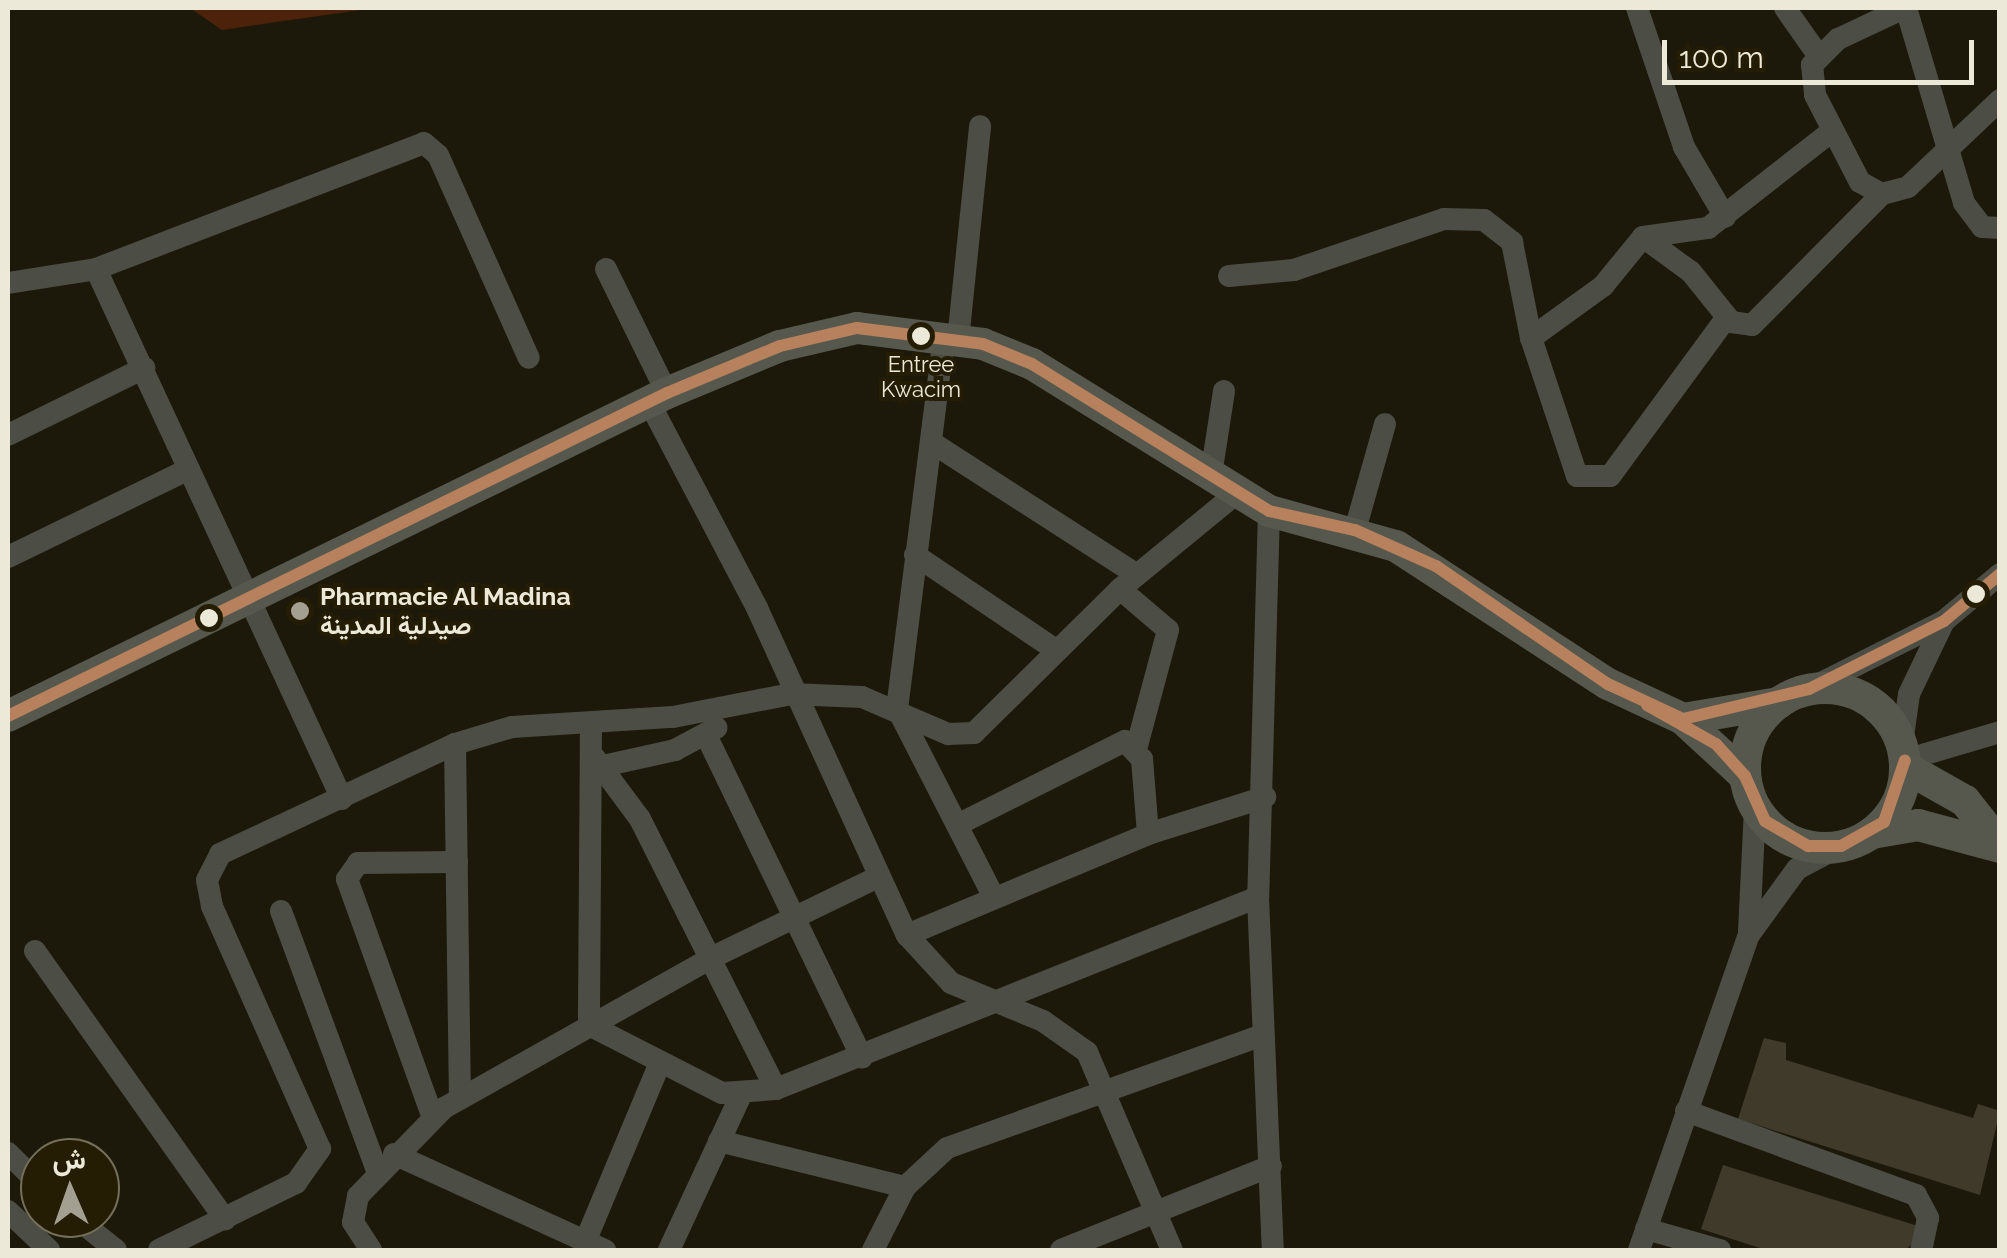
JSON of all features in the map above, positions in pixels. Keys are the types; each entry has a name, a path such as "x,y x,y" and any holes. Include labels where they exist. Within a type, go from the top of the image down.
{"street":[{"path":"1637,8 1684,147 1725,217"},
{"path":"1785,8 1818,54"},
{"path":"1882,194 1860,182 1831,132 1811,78 1818,54 1905,8 1946,156 1972,217 2000,228"},
{"path":"1643,237 1690,272 1726,316 1743,326 1759,320 1882,194 1908,187 1946,156 2000,100"},
{"path":"980,126 951,338 931,442 896,708 992,896"},
{"path":"1531,338 1603,286 1643,237 1725,217 1831,132"},
{"path":"8,282 96,269 424,143 438,155 529,358"},
{"path":"1229,276 1294,270 1444,219 1484,220 1512,242 1531,338 1561,448 1576,476 1598,482 1623,462 1726,316"},
{"path":"96,269 246,601 342,799"},
{"path":"606,269 658,398 758,608 791,694 876,878 907,935 951,983 1076,1041 1106,1090 1172,1250"},
{"path":"8,716 658,398 823,334 951,338 1032,364 1270,511 1355,530 1436,566 1608,684 1683,718 1745,776"},
{"path":"8,435 144,368"},
{"path":"159,1250 200,1242 225,1219 296,1183 320,1148 212,906 209,870 239,842 342,799 455,744 512,728 592,724 791,694 896,708 948,734 974,732 1225,484 1224,391"},
{"path":"1355,530 1385,424"},
{"path":"931,442 1128,582 1168,630 1138,746 1148,834"},
{"path":"8,558 188,470"},
{"path":"1270,511 1265,797 1258,897 1260,1036 1271,1166 1272,1250"},
{"path":"915,554 1056,650"},
{"path":"1683,718 1778,703 1809,690 1944,621 2000,574"},
{"path":"1872,833 1894,809 1904,757 1909,694 1944,621"},
{"path":"1809,690 1873,704 1904,757 1964,801 2000,846"},
{"path":"1749,935 1755,807 1745,776 1749,742 1778,703"},
{"path":"599,762 707,736 724,707"},
{"path":"589,1024 599,762 592,724"},
{"path":"1904,757 2000,732"},
{"path":"707,736 791,918 862,1058"},
{"path":"455,744 460,1097"},
{"path":"956,825 1106,746 1138,746"},
{"path":"599,762 710,958 776,1090"},
{"path":"907,935 992,896 1148,834 1265,797"},
{"path":"1755,807 1792,841 1841,846"},
{"path":"1720,1250 1642,1240 1749,935 1796,868 1872,833 1918,825 2000,846"},
{"path":"433,1118 347,879 358,863 456,862"},
{"path":"371,1250 356,1234 353,1210 376,1171 460,1097 710,958 876,878"},
{"path":"589,1024 660,1063 741,1094 776,1090 862,1058 991,1000 1258,897"},
{"path":"282,911 376,1171"},
{"path":"35,950 225,1219"},
{"path":"873,1250 905,1187 947,1148 1260,1036"},
{"path":"394,1154 595,1246 660,1063"},
{"path":"669,1250 741,1094"},
{"path":"1686,1110 1916,1195 1928,1218 1921,1250"},
{"path":"719,1141 905,1187"},
{"path":"1061,1250 1104,1244 1159,1215 1271,1166"},
{"path":"8,1211 49,1250"}],"shaded area":[{"path":"190,8 374,8 222,30"}],"building":[{"path":"1764,1038 1786,1043 1786,1060 1973,1118 1978,1104 2000,1111 1980,1195 1738,1119"},
{"path":"1723,1165 1918,1226 1916,1239 1906,1250 1766,1250 1701,1229"}],"transit line":[{"path":"8,716 667,393 780,346 857,328 983,344 1032,364 1269,511 1355,530 1436,566 1608,684 1683,719 1809,689 1944,621 2000,574"},
{"path":"1647,705 1716,744 1745,776 1765,821 1808,846 1841,846 1884,822 1905,760"}],"place":[{"name":"Entree Kwacim","path":"921,336"},
{"name":"Pharmacie Al Madina صيدلية المدينة","path":"300,611"}]}
